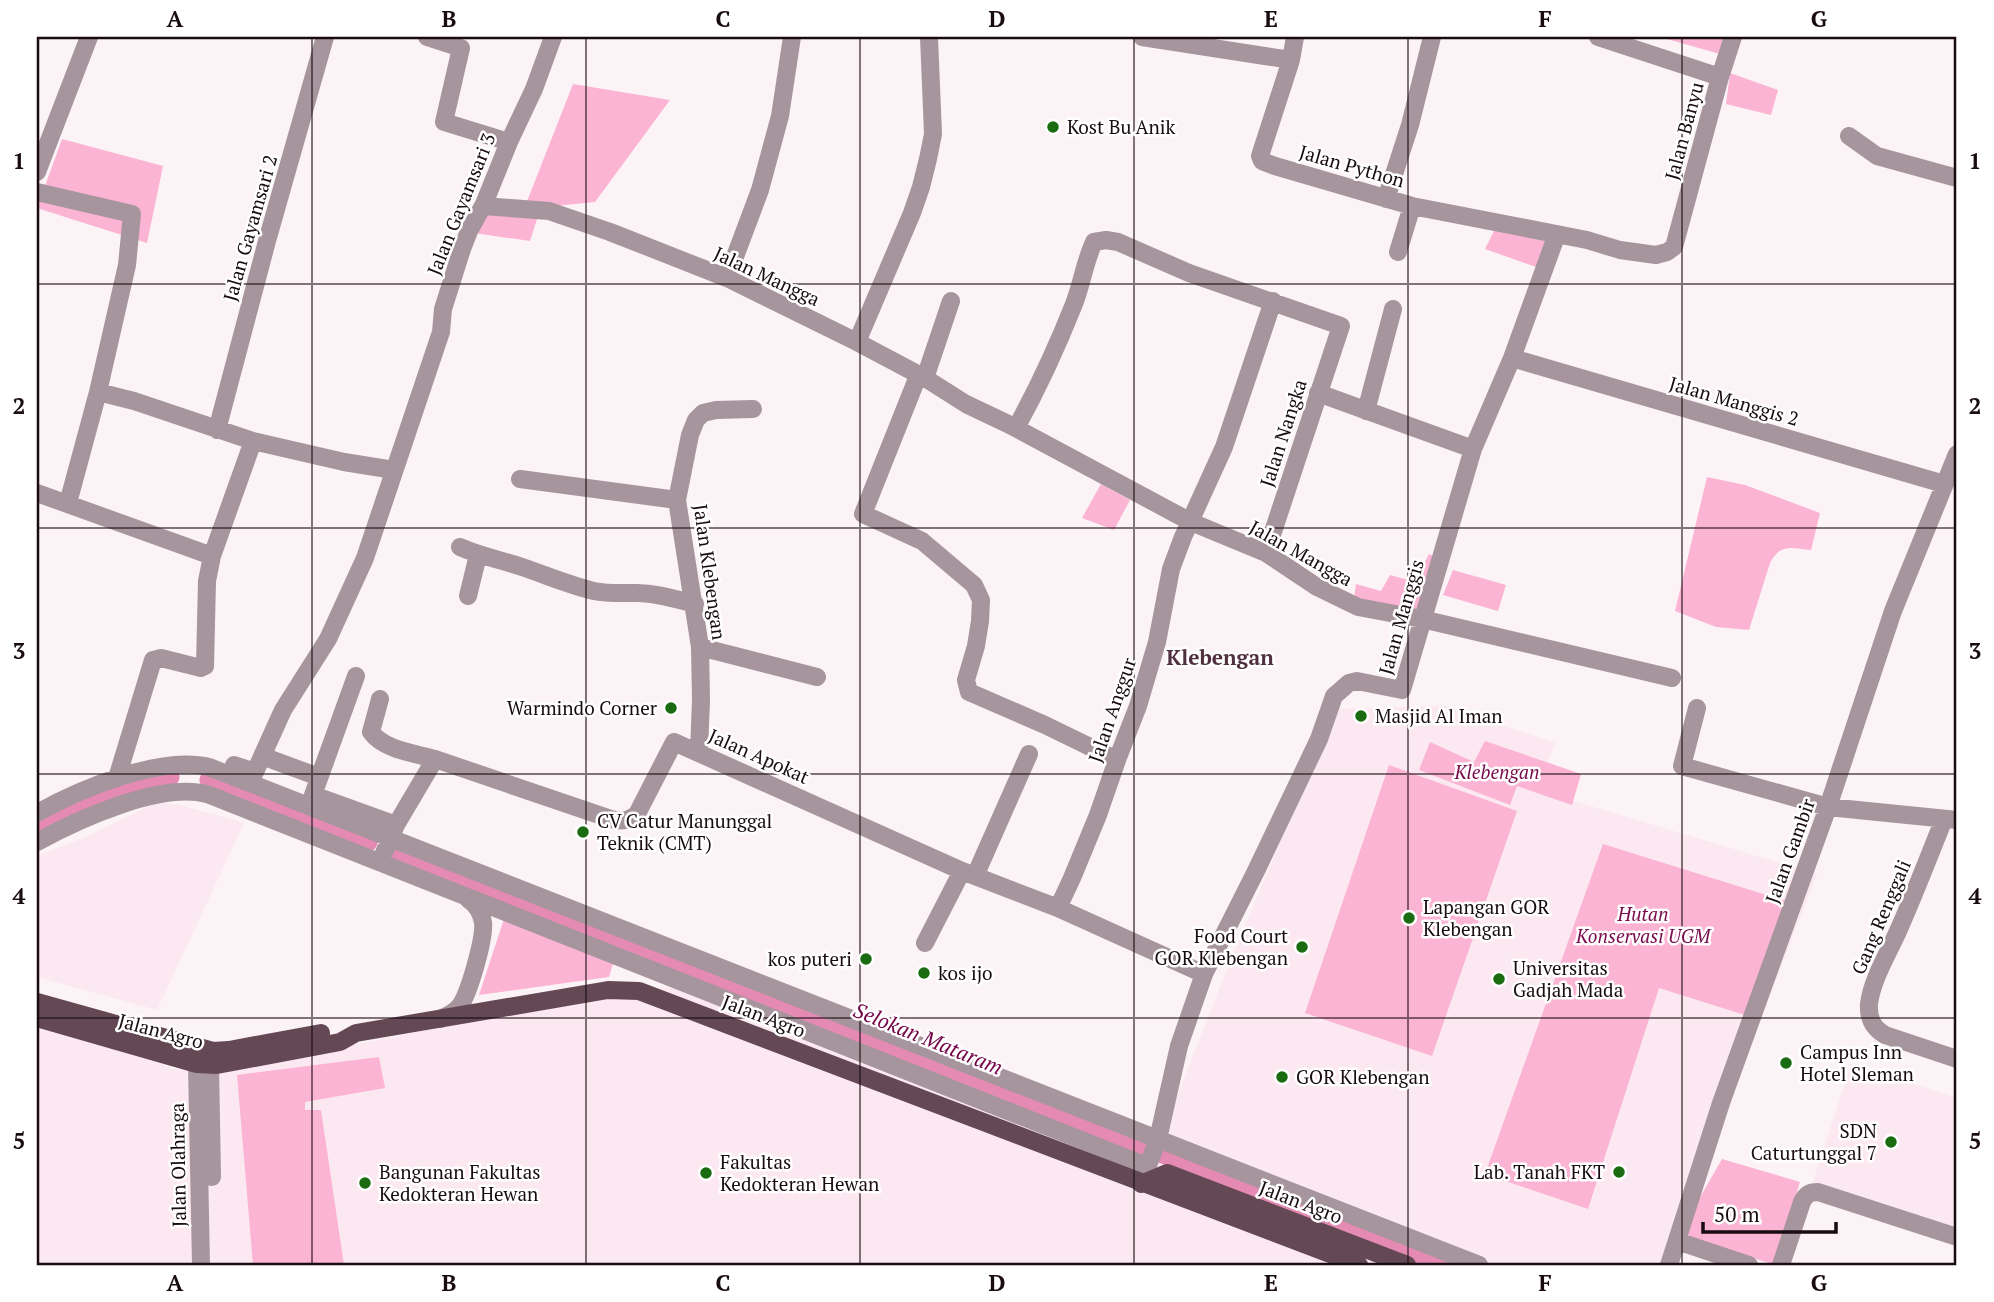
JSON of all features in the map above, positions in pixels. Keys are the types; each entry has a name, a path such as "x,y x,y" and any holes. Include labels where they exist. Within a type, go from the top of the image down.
{"main road":[{"name":"Jalan Agro","path":"37,1018 203,1060 232,1063 340,1042 356,1034 440,1019 608,990 639,991 1146,1170 1359,1265"},
{"name":"Jalan Agro","path":"37,1002 203,1060"},
{"name":"Jalan Agro","path":"1146,1170 1167,1173 1407,1265"}],"street":[{"path":"37,172 89,37"},
{"name":"Jalan Gayamsari 2","path":"217,430 325,37"},
{"path":"427,37 461,48 444,122 509,142"},
{"name":"Jalan Gayamsari 3","path":"262,755 283,710 332,629 365,558 441,332 443,309 458,258 534,89 552,37"},
{"path":"727,278 760,190 776,128 792,37"},
{"path":"858,342 912,213 928,159 933,134 929,37"},
{"path":"1142,37 1291,60"},
{"name":"Jalan Python","path":"1295,37 1291,60 1260,156 1262,160 1412,206 1557,234"},
{"path":"1386,199 1410,125 1432,37"},
{"path":"1598,37 1720,76"},
{"name":"Jalan Banyu","path":"1557,234 1620,250 1656,255 1674,247 1733,37"},
{"path":"1849,136 1877,156 1957,178"},
{"path":"37,192 132,214 127,265 98,392 68,503"},
{"name":"Jalan Mangga","path":"483,206 549,211 727,278 858,342 966,404 1191,522 1266,553 1317,587 1358,607 1422,619 1672,678"},
{"path":"1398,252 1412,206"},
{"name":"Jalan Manggis","path":"1146,1170 1157,1141 1179,1046 1203,974 1319,740 1334,696 1349,683 1357,681 1402,690 1473,449 1512,358 1557,234"},
{"path":"1016,428 1052,357 1075,301 1094,242 1118,242 1189,273 1273,301"},
{"path":"951,301 922,377 863,514 922,541 974,585 981,600 976,646 966,680 969,692 1045,724 1116,760"},
{"name":"Jalan Nangka","path":"1266,553 1341,326 1273,301"},
{"name":"Jalan Anggur","path":"1058,908 1098,815 1138,706 1157,642 1171,569 1224,447 1273,301"},
{"path":"1366,411 1393,309"},
{"name":"Jalan Manggis 2","path":"1512,358 1951,477"},
{"path":"98,392 134,401 253,441 344,462 394,470"},
{"path":"1318,393 1473,449"},
{"name":"Jalan Klebengan","path":"699,751 700,647 677,500 690,435 696,420 703,413 716,410 753,409"},
{"path":"117,778 153,660 161,658 201,668 205,666 210,562 253,441"},
{"name":"Jalan Gambir","path":"1668,1265 1721,1102 1828,807 1893,611 1951,477 1957,454"},
{"path":"520,479 677,500"},
{"path":"37,492 210,562"},
{"path":"460,547 595,591 664,595 695,604"},
{"path":"468,596 478,555"},
{"path":"700,647 817,677"},
{"path":"356,676 313,795 473,902 481,914 482,937 465,998 458,1008 440,1019"},
{"path":"380,699 371,732 376,738 384,744 435,759 388,844"},
{"path":"1697,708 1682,766 1828,807 1951,819"},
{"name":"Jalan Apokat","path":"435,759 618,821 628,821 638,814 674,741 968,874 1058,908 1203,974"},
{"path":"925,943 968,874 1029,754"},
{"path":"225,772 229,764 255,772 262,755 319,778"},
{"path":"41,806 117,778 176,764 201,765 225,772 388,844 1479,1265"},
{"path":"37,842 65,827 128,803 168,792 191,791 388,844"},
{"name":"Gang Renggali","path":"1951,819 1910,903 1872,990 1869,1006 1870,1019 1876,1029 1885,1035 1957,1059"},
{"path":"462,895 1146,1170"},
{"name":"Jalan Olahraga","path":"201,1265 203,1060"},
{"name":"Jalan Olahraga","path":"203,1060 213,1265"},
{"path":"1781,1265 1802,1202 1811,1192 1957,1237"},
{"path":"1677,1241 1749,1265"}],"shaded area":[{"name":"Universitas Gadjah Mada","path":"1445,706 1555,743 1537,790 1817,874 1665,1265 37,1265 37,1028 157,1061 172,1069 222,1072 446,1026 673,987 1148,1171 1226,971 1336,709"},
{"path":"157,802 180,805 244,823 157,1010 37,977 37,856 88,836"},
{"name":"SDN Caturtunggal 7","path":"1851,1064 1957,1098 1957,1231 1812,1185"}],"green space":[{"path":"1660,37 1735,37 1727,56"},
{"path":"1730,73 1778,90 1771,115 1726,104"},
{"path":"573,84 670,100 595,202 524,209"},
{"path":"62,139 163,166 147,243 37,208"},
{"path":"483,211 538,216 530,241 474,233"},
{"path":"1498,223 1548,235 1539,268 1485,249"},
{"path":"1707,477 1745,485 1820,513 1811,550 1787,548 1778,552 1770,563 1749,630 1716,627 1675,611"},
{"path":"1101,484 1130,500 1114,530 1082,518"},
{"path":"1429,554 1437,558 1416,617 1354,598 1356,584 1381,591 1390,575 1415,582"},
{"path":"1453,570 1506,585 1498,611 1443,595"},
{"name":"Klebengan","path":"1485,741 1581,774 1572,805 1517,786 1510,805 1419,770 1430,742 1474,762"},
{"name":"Lapangan GOR Klebengan","path":"1389,765 1517,811 1432,1056 1305,1013"},
{"name":"Hutan Konservasi UGM","path":"1603,844 1786,901 1745,1015 1659,988 1588,1209 1485,1174"},
{"path":"504,919 614,961 609,977 479,995"},
{"path":"379,1057 385,1088 305,1102 305,1110 321,1110 344,1265 253,1265 237,1075"},
{"path":"1722,1159 1800,1182 1775,1265 1679,1234"}],"waterway":[{"name":"Selokan Mataram","path":"37,827 101,796 170,777"},
{"name":"Selokan Mataram","path":"209,780 368,842"},
{"name":"Selokan Mataram","path":"401,855 1439,1265"}],"place":[{"name":"Kost Bu Anik","path":"1053,127"},
{"name":"Warmindo Corner","path":"671,708"},
{"name":"Masjid Al Iman","path":"1361,716"},
{"name":"CV Catur Manunggal Teknik (CMT)","path":"583,832"},
{"name":"Lapangan GOR Klebengan","path":"1409,918"},
{"name":"Food Court GOR Klebengan","path":"1302,947"},
{"name":"kos puteri","path":"866,959"},
{"name":"kos ijo","path":"924,973"},
{"name":"Universitas Gadjah Mada","path":"1499,979"},
{"name":"Campus Inn Hotel Sleman","path":"1786,1063"},
{"name":"GOR Klebengan","path":"1282,1077"},
{"name":"SDN Caturtunggal 7","path":"1891,1142"},
{"name":"Lab. Tanah FKT","path":"1619,1172"},
{"name":"Fakultas Kedokteran Hewan","path":"706,1173"},
{"name":"Bangunan Fakultas Kedokteran Hewan","path":"365,1183"}],"district":[{"name":"Klebengan","path":"1220,658"}]}
